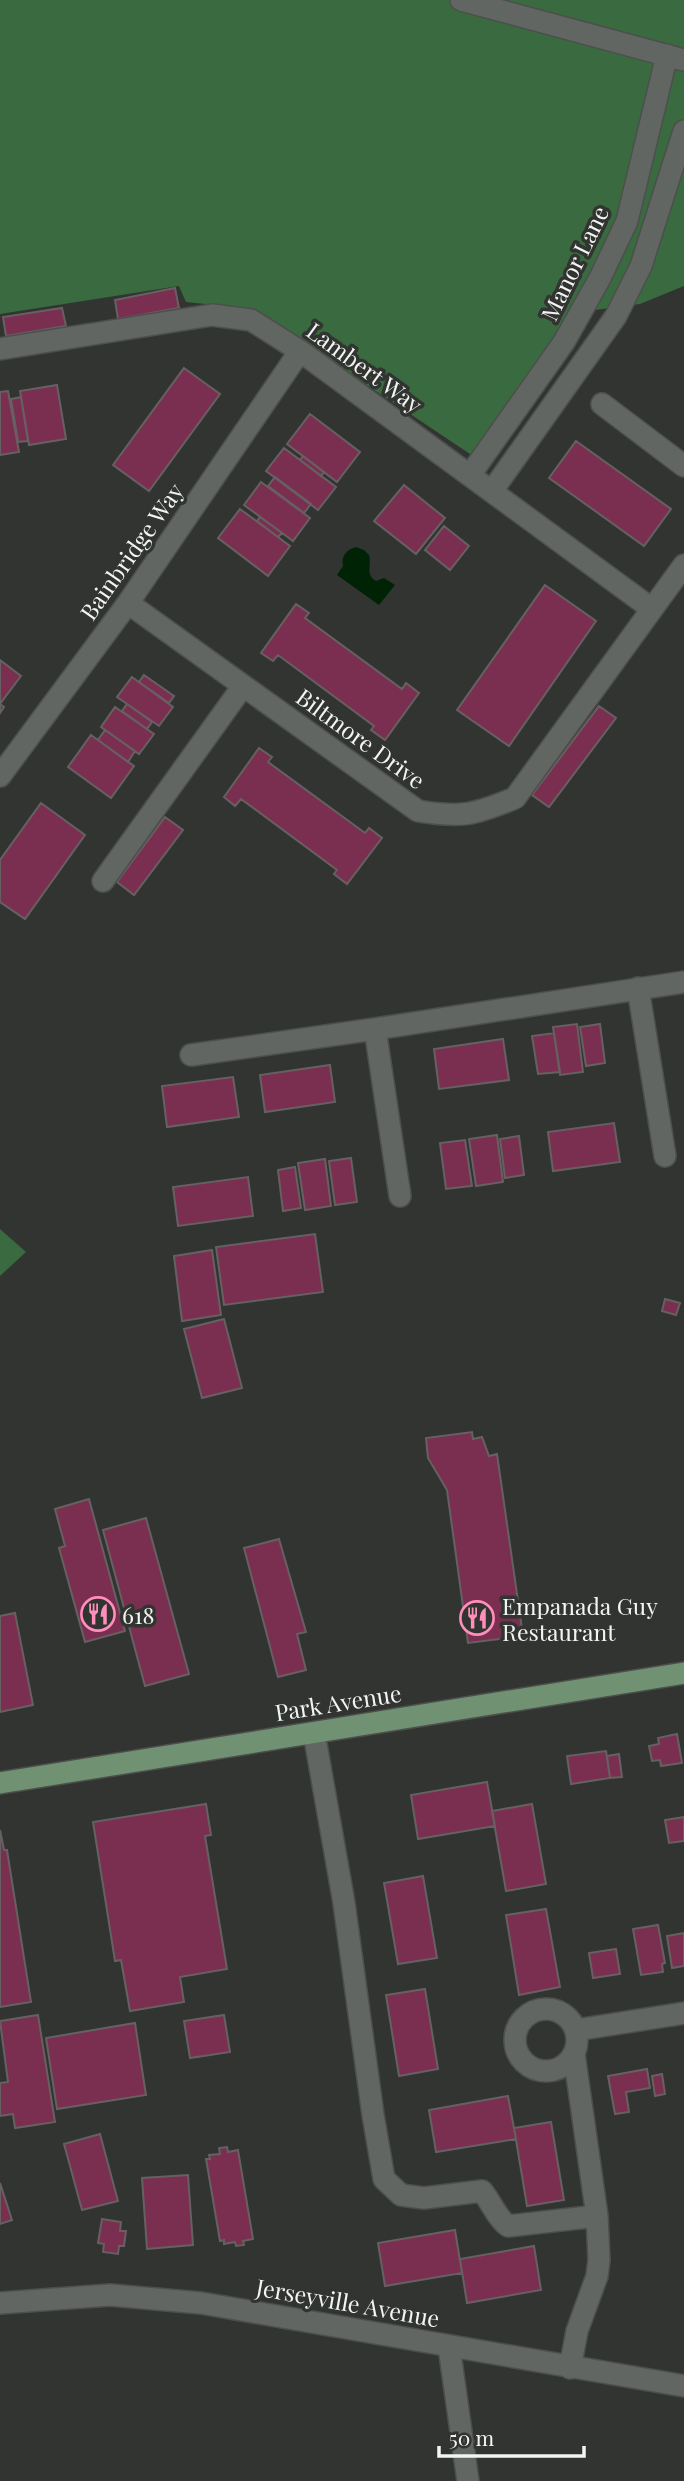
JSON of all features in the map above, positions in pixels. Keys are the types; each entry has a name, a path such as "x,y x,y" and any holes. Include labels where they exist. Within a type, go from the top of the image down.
{"main road":[{"name":"Park Avenue","path":"0,1783 684,1673"}],"street":[{"path":"461,0 676,57"},
{"name":"Manor Lane","path":"470,475 564,342 600,278 627,221 676,57"},
{"path":"492,491 616,316 641,266 684,131"},
{"path":"639,175 667,182"},
{"name":"Lambert Way","path":"0,349 212,315 251,320 299,351 652,609"},
{"name":"Bainbridge Way","path":"0,776 128,603 299,351"},
{"path":"546,368 567,384"},
{"path":"602,404 684,466"},
{"name":"Biltmore Drive","path":"128,603 418,811 451,816 480,812 515,798 684,565"},
{"path":"103,881 243,686"},
{"path":"191,1055 375,1030 684,982"},
{"path":"638,988 665,1156"},
{"path":"375,1030 400,1196"},
{"path":"314,1733 344,1903 384,2179 401,2195 424,2198 482,2191 493,2204 499,2219 508,2227 597,2216"},
{"path":"570,2368 577,2331 597,2276 599,2260 597,2216 574,2054 576,2030 570,2020 560,2012 548,2009 536,2010 517,2026 514,2038 516,2050 522,2061 531,2068 543,2072 556,2070 566,2064 574,2054"},
{"path":"576,2030 684,2013"},
{"name":"Jerseyville Avenue","path":"0,2303 98,2295 143,2296 201,2303 684,2386"},
{"path":"449,2347 468,2481"}],"shaded area":[{"path":"0,0 684,0 684,286 640,304 595,310 482,462 253,309 186,302 179,286 0,314"},
{"path":"356,547 369,555 373,579 376,581 384,578 395,585 379,605 337,575 343,566 345,554"},
{"path":"0,1229 26,1252 0,1276"}],"building":[{"path":"175,288 179,308 118,319 115,300"},
{"path":"62,308 66,326 6,336 3,317"},
{"path":"184,368 220,394 149,491 113,465"},
{"path":"57,385 66,439 29,445 20,391"},
{"path":"8,391 19,452 0,455 0,392"},
{"path":"21,397 28,441 18,442 11,399"},
{"path":"310,414 360,452 337,482 287,444"},
{"path":"576,441 671,509 644,546 549,478"},
{"path":"284,448 336,487 318,510 266,471"},
{"path":"303,456 324,472 321,476 300,460"},
{"path":"275,477 311,504 304,513 268,486"},
{"path":"261,482 310,518 293,541 244,505"},
{"path":"404,485 445,518 416,554 374,521"},
{"path":"240,509 290,546 268,576 218,538"},
{"path":"260,517 282,533 278,537 257,521"},
{"path":"444,526 469,546 450,570 425,550"},
{"path":"545,585 596,621 509,746 457,710"},
{"path":"296,604 309,613 305,618 402,689 406,683 419,693 385,740 371,730 374,726 278,655 273,661 261,653"},
{"path":"0,660 21,676 0,704"},
{"path":"144,675 174,696 169,703 139,682"},
{"path":"132,677 173,707 159,726 117,697"},
{"path":"127,704 152,722 147,729 122,711"},
{"path":"599,706 616,718 549,807 532,795"},
{"path":"115,707 154,734 139,754 101,727"},
{"path":"105,730 135,751 128,762 98,740"},
{"path":"91,735 134,766 111,798 68,767"},
{"path":"259,748 272,757 268,762 365,833 369,828 382,838 347,884 334,874 337,870 241,799 235,806 224,797"},
{"path":"41,803 85,835 25,919 0,902 0,860"},
{"path":"165,817 183,830 134,895 117,882"},
{"path":"577,1024 583,1072 560,1075 553,1027"},
{"path":"600,1024 605,1063 586,1066 580,1027"},
{"path":"554,1033 560,1072 538,1074 532,1036"},
{"path":"503,1039 509,1080 439,1089 434,1049"},
{"path":"330,1065 335,1102 265,1112 260,1075"},
{"path":"233,1077 239,1117 167,1127 162,1086"},
{"path":"614,1123 620,1162 553,1171 548,1132"},
{"path":"497,1135 503,1182 476,1186 469,1139"},
{"path":"519,1136 524,1175 505,1178 500,1139"},
{"path":"465,1140 472,1186 446,1189 440,1143"},
{"path":"351,1158 357,1202 335,1205 329,1161"},
{"path":"325,1159 331,1206 305,1210 298,1163"},
{"path":"295,1167 301,1208 283,1211 278,1170"},
{"path":"248,1177 253,1216 178,1226 173,1187"},
{"path":"315,1234 323,1292 224,1305 216,1247"},
{"path":"212,1250 221,1315 182,1321 174,1256"},
{"path":"665,1299 680,1303 676,1315 662,1311"},
{"path":"224,1319 242,1388 202,1398 184,1329"},
{"path":"472,1432 473,1439 482,1437 489,1456 497,1454 523,1636 468,1643 447,1490 428,1458 426,1438"},
{"path":"89,1499 125,1631 85,1642 59,1548 65,1546 55,1509"},
{"path":"146,1518 189,1674 145,1686 103,1530"},
{"path":"279,1539 306,1632 297,1634 306,1670 278,1677 244,1548"},
{"path":"15,1613 33,1705 0,1712 0,1616"},
{"path":"677,1734 682,1763 661,1766 660,1760 652,1761 649,1746 659,1744 658,1738"},
{"path":"606,1751 610,1778 571,1784 567,1756"},
{"path":"619,1754 622,1777 610,1778 607,1756"},
{"path":"487,1782 495,1826 418,1839 411,1795"},
{"path":"206,1804 211,1835 205,1836 227,1969 180,1977 184,2002 130,2011 121,1960 115,1961 93,1822"},
{"path":"532,1804 546,1884 506,1891 492,1811"},
{"path":"684,1817 684,1841 669,1843 665,1820"},
{"path":"0,1830 4,1850 7,1850 31,2002 0,2007"},
{"path":"423,1876 437,1958 398,1964 384,1883"},
{"path":"546,1909 560,1987 519,1995 506,1915"},
{"path":"658,1925 665,1963 662,1964 663,1972 641,1975 633,1929"},
{"path":"684,1933 684,1966 672,1968 667,1936"},
{"path":"616,1949 620,1974 593,1978 589,1953"},
{"path":"425,1989 438,2069 399,2076 386,1995"},
{"path":"38,2015 55,2122 15,2128 13,2114 0,2116 0,2083 8,2082 0,2021"},
{"path":"224,2015 230,2052 190,2058 184,2021"},
{"path":"135,2023 146,2095 57,2109 46,2038"},
{"path":"647,2069 650,2088 626,2092 629,2112 615,2114 608,2076"},
{"path":"662,2074 665,2094 655,2096 652,2076"},
{"path":"508,2096 516,2139 436,2152 429,2110"},
{"path":"551,2122 564,2200 527,2206 514,2128"},
{"path":"100,2134 118,2201 82,2210 64,2144"},
{"path":"227,2147 228,2152 238,2150 253,2239 243,2241 244,2245 236,2246 235,2242 224,2244 224,2240 220,2241 206,2159 210,2159 209,2155 220,2154 219,2148"},
{"path":"188,2175 193,2245 147,2249 142,2178"},
{"path":"0,2183 12,2220 0,2224"},
{"path":"102,2219 121,2222 120,2231 126,2231 124,2246 119,2246 118,2254 103,2252 104,2244 98,2243"},
{"path":"455,2230 462,2273 385,2286 378,2243"},
{"path":"534,2246 541,2290 467,2303 460,2259"}],"place":[{"name":"618","path":"98,1614"},
{"name":"Empanada Guy Restaurant","path":"477,1618"}]}
